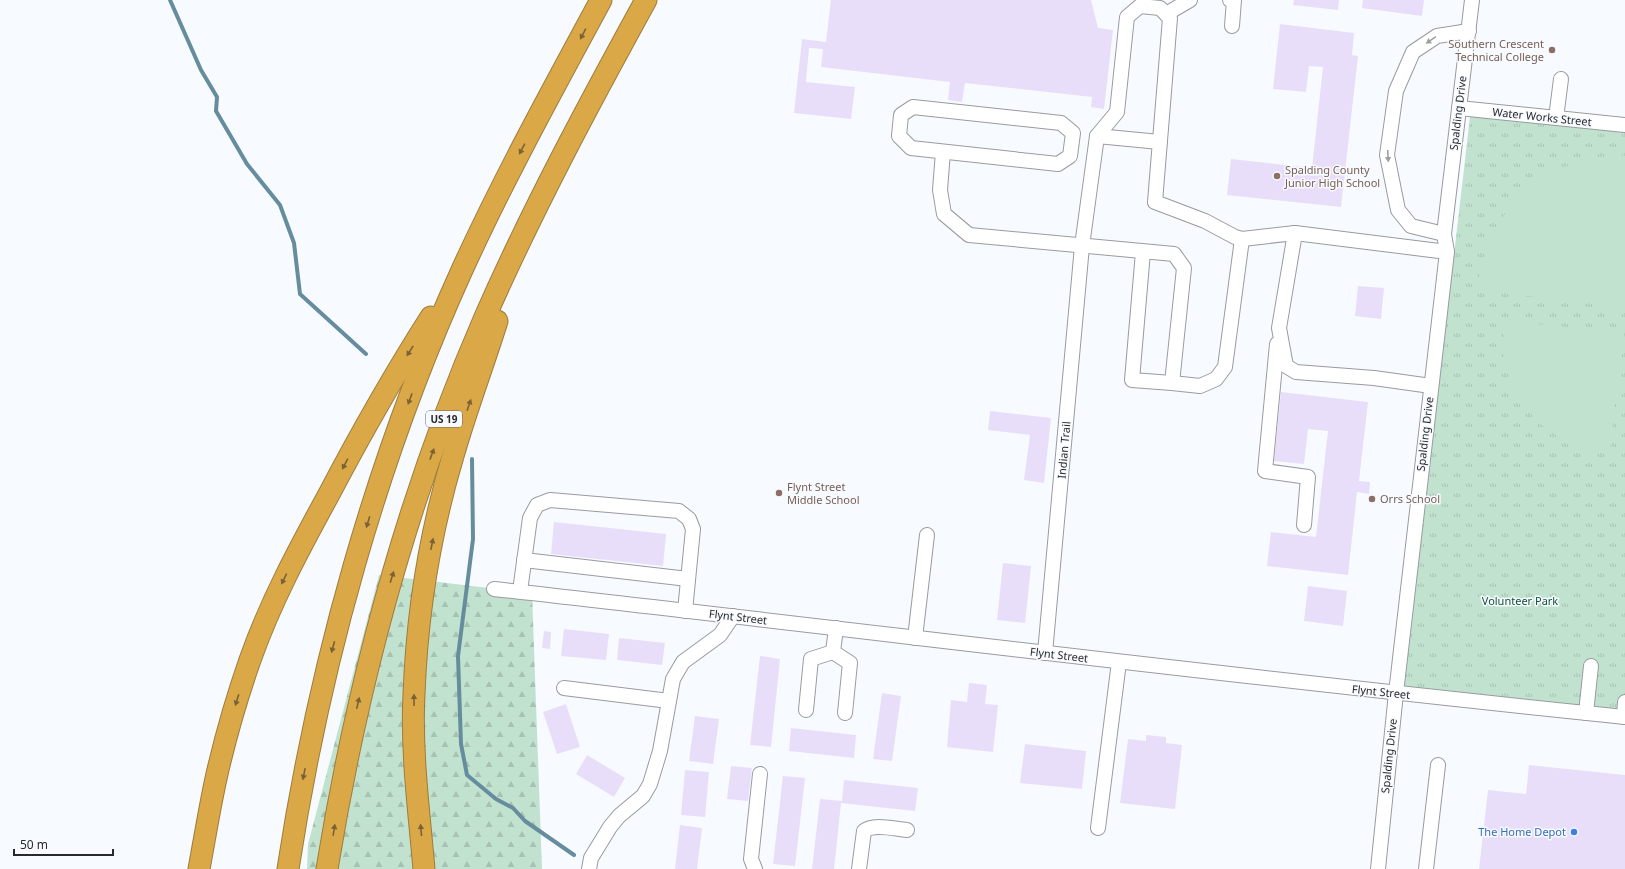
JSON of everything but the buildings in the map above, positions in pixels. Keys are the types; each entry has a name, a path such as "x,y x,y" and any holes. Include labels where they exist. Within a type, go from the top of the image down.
{"highway":[{"path":"288,869 300,792 320,698 365,531 386,465 414,386 461,272 495,199 601,0"},
{"name":"US 19","path":"327,869 340,793 358,706 379,619 424,476 484,319 525,230 557,165 646,0"},
{"path":"424,869 417,784 413,696 419,632 431,548 440,502 453,456 497,323 525,230"},
{"path":"199,869 217,775 227,734 264,623 298,552 360,436 392,379 461,272"}],"street":[{"path":"1166,14 1190,0"},
{"path":"1230,0 1234,0 1232,26"},
{"name":"Spalding Drive","path":"1378,869 1396,693 1447,252 1444,234 1472,0"},
{"path":"1097,136 1117,112 1127,17 1140,6 1160,8 1170,18 1155,202 1205,221 1235,237 1242,239 1295,233 1447,252"},
{"path":"1444,234 1411,226 1398,210 1387,155 1396,91 1413,52 1437,36 1469,31"},
{"path":"1556,118 1561,79"},
{"path":"913,107 1061,123 1072,133 1070,156 1058,164 943,152 911,148 899,136 901,115 913,107"},
{"name":"Water Works Street","path":"1459,108 1625,125"},
{"path":"1097,136 1160,142"},
{"name":"Indian Trail","path":"1045,653 1082,246 1097,136"},
{"path":"943,152 940,190 944,214 969,235 1174,254 1184,268 1172,383"},
{"path":"1295,233 1279,328 1265,471 1308,477 1304,525"},
{"path":"1143,252 1132,380 1200,386 1216,379 1225,366 1242,239"},
{"path":"1279,328 1286,366 1296,372 1374,378 1431,386"},
{"path":"520,591 530,518 537,505 550,500 679,511 690,519 693,529 685,611"},
{"path":"914,638 927,535"},
{"path":"524,560 688,579"},
{"name":"Flynt Street","path":"494,588 1119,662 1624,717"},
{"path":"589,869 591,858 610,827 619,816 639,801 647,791 660,751 673,679 683,662 720,635 733,616"},
{"path":"833,652 836,628"},
{"path":"806,710 812,659 833,652"},
{"path":"833,652 850,663 845,713"},
{"path":"1098,828 1119,662"},
{"path":"1586,713 1591,666"},
{"path":"564,688 669,701"},
{"path":"1624,717 1625,702"},
{"path":"1426,869 1438,765"},
{"path":"755,869 751,859 760,774"},
{"path":"859,869 864,831 868,828 875,827 906,830"}],"green space":[{"name":"Volunteer Park","path":"1471,108 1625,126 1625,716 1403,696"},
{"path":"1617,155 1625,156 1625,306 1621,309 1596,304 1478,290 1481,267 1488,246 1497,227 1509,209 1523,193 1540,180 1560,169 1585,160"},
{"path":"1505,321 1596,330 1617,327 1625,337 1625,344 1619,365 1610,451 1591,449 1574,444 1558,436 1531,414 1512,384 1503,352"},
{"path":"379,575 532,593 542,869 307,869 308,844"}],"waterway":[{"path":"170,0 201,70 217,97 216,111 247,164 280,205 294,243 300,294 366,354"},
{"path":"472,459 473,539 458,656 461,744 467,775 496,799 513,808 525,821 574,855"}],"place":[{"name":"Southern Crescent Technical College","path":"1552,50"},
{"name":"Spalding County Junior High School","path":"1277,176"},
{"name":"Flynt Street Middle School","path":"779,493"},
{"name":"Orrs School","path":"1372,499"},
{"name":"The Home Depot","path":"1574,832"}]}
